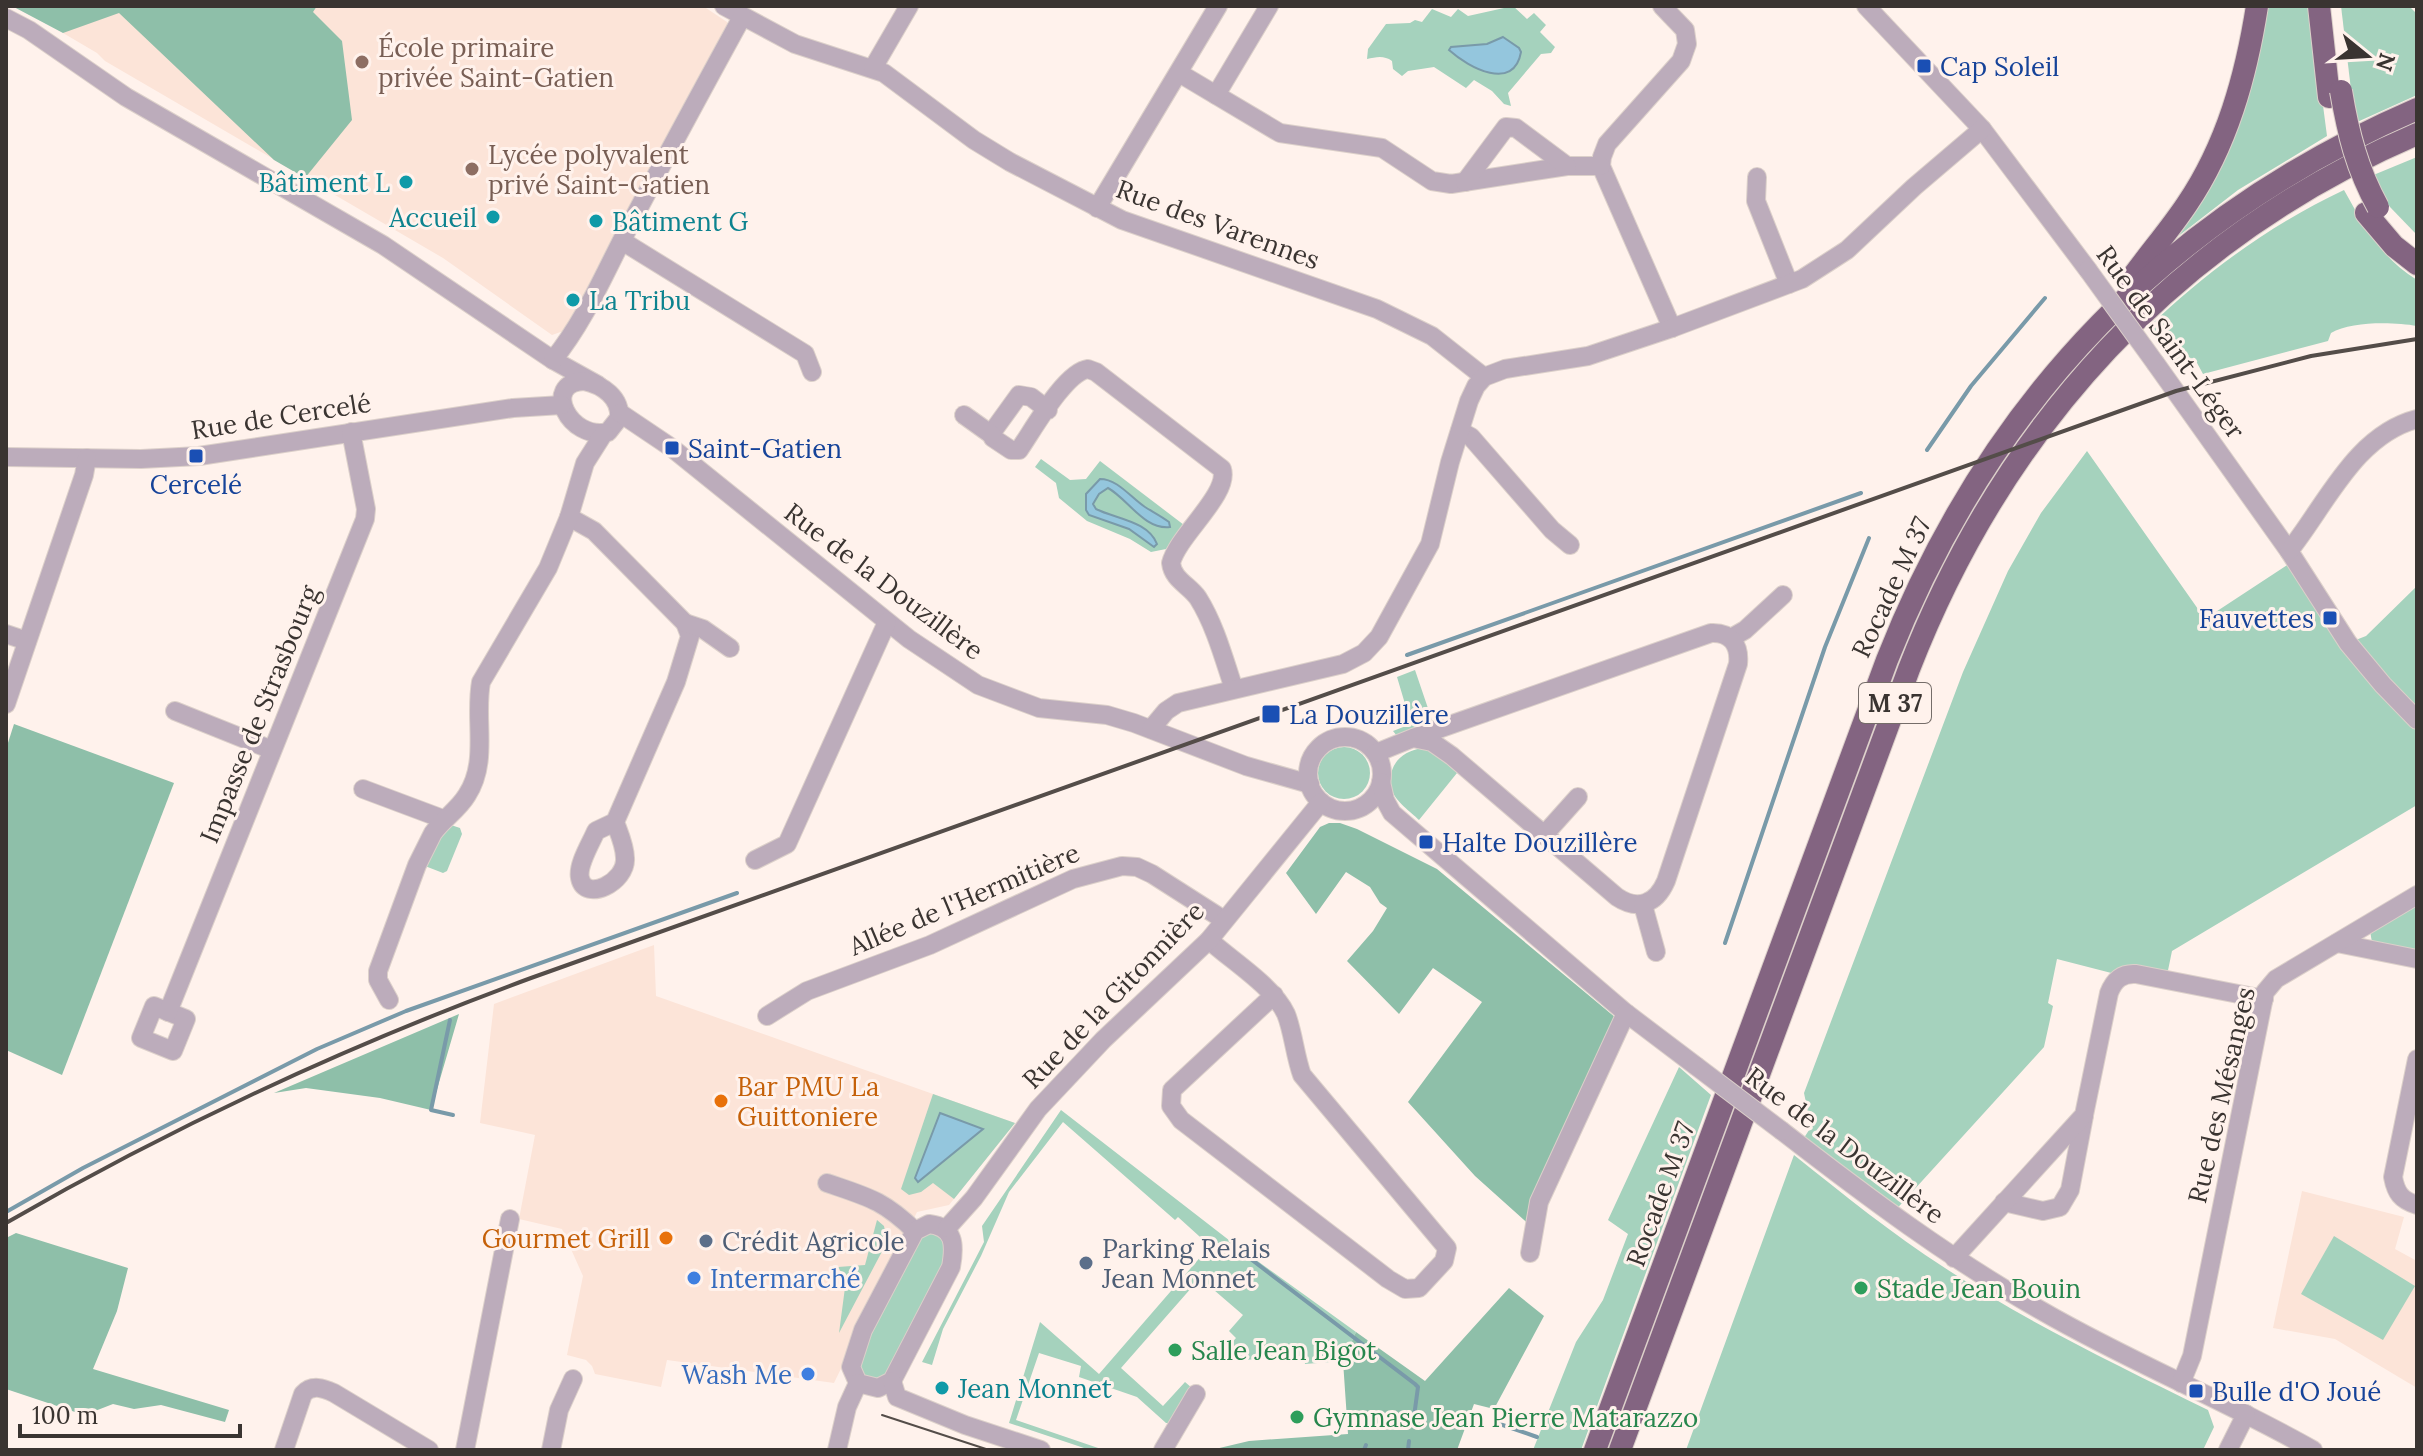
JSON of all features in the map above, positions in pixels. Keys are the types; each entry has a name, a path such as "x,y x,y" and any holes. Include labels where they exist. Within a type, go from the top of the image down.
{"highway":[{"path":"2096,327 2203,178 2237,98 2257,6"},
{"path":"2319,6 2335,94 2372,210 2394,246 2417,264"},
{"path":"2332,6 2335,94"},
{"name":"Rocade M 37","path":"1595,1450 1909,606 1949,526 1994,451 2029,403 2096,327 2171,257 2241,205 2315,159 2417,109"},
{"name":"Rocade M 37","path":"1620,1450 1904,682 1943,589 1983,513 2030,440 2066,395 2164,293 2277,208 2325,179 2417,134"},
{"path":"2372,210 2417,248"}],"street":[{"name":"Rue des Varennes","path":"724,6 795,44 873,68 906,87 974,140 1097,208 1122,220 1377,309 1432,336 1484,377"},
{"path":"873,68 909,6"},
{"path":"1097,208 1218,6"},
{"path":"1216,95 1269,6"},
{"path":"1662,6 1685,30 1686,51 1681,61 1607,144 1601,166 1672,328"},
{"name":"Rue de Saint-Léger","path":"1866,6 1982,129 2156,364 2289,551 2348,643 2417,720"},
{"path":"553,360 574,334 742,17"},
{"path":"6,18 29,30 126,97 383,245 553,360 598,385 616,400 620,413 615,426 606,433 585,463"},
{"path":"1179,73 1289,136 1371,145 1388,151 1437,183 1465,182 1567,166 1601,166"},
{"path":"1465,182 1506,127 1516,128 1567,166"},
{"path":"1151,729 1166,711 1178,703 1352,661 1372,645 1388,623 1430,544 1460,431 1473,393 1484,377 1505,369 1588,356 1672,328 1816,271 1847,250 1982,129"},
{"path":"1757,177 1756,201 1789,284"},
{"path":"622,241 805,354 812,372"},
{"path":"553,360 571,384"},
{"path":"964,415 1016,452 1072,376 1088,369 1222,469 1222,484 1177,546 1171,563 1176,577 1200,602 1234,689"},
{"path":"598,385 584,381 571,384 562,397 562,405 571,419 594,434 649,434"},
{"path":"992,435 1019,395 1031,397 1048,410"},
{"name":"Rue de Cercelé","path":"6,457 166,458 207,455 513,408 562,405"},
{"name":"Rue de la Douzillère","path":"620,413 672,448 887,622 957,672 998,694 1039,708 1107,715 1246,766 1310,784"},
{"path":"2289,551 2362,452 2394,427 2417,419"},
{"path":"389,1000 378,980 382,958 417,865 433,833 443,819 462,804 475,778 483,678 548,568 569,517 585,463 582,428"},
{"path":"1460,431 1471,437 1552,530 1570,545"},
{"name":"Impasse de Strasbourg","path":"168,1012 365,519 366,509 351,432"},
{"path":"6,704 84,475 87,458"},
{"path":"569,517 594,531 685,623 690,636 676,682 615,822"},
{"path":"1731,638 1745,630 1783,595"},
{"path":"755,860 787,844 887,622"},
{"path":"685,623 703,629 730,648"},
{"path":"1376,753 1413,738 1711,633 1731,638 1737,646 1738,664 1666,881 1656,897 1643,905 1632,905 1617,897 1445,750 1432,742 1413,738"},
{"path":"6,634 27,641"},
{"path":"175,711 272,750"},
{"path":"1358,808 1373,798 1381,782 1381,764 1376,753 1361,740 1338,737 1317,750 1311,761 1310,784 1321,802 1342,811 1358,808 1392,813"},
{"name":"Rue de la Douzillère","path":"1246,766 1283,767 1317,750"},
{"name":"Rue de la Douzillère","path":"1381,782 1392,813 1626,1013 1954,1258 2043,1312 2313,1450"},
{"path":"363,789 443,819"},
{"path":"1544,835 1578,797"},
{"name":"Rue de la Gitonnière","path":"947,1228 974,1198 1038,1109 1103,1040 1209,940 1321,802"},
{"name":"Allée de l'Hermitière","path":"767,1016 807,991 930,945 1073,879 1122,866 1137,867 1152,874 1224,920"},
{"name":"Rue des Mésanges","path":"2181,1383 2192,1356 2269,985 2417,895"},
{"path":"1643,905 1656,952"},
{"path":"1209,940 1274,995 1289,1023 1293,1050 1302,1075 1447,1248 1444,1261 1419,1288 1405,1289 1388,1279 1181,1120 1171,1106 1172,1090 1274,995"},
{"path":"2337,943 2417,959"},
{"path":"2004,1202 2043,1211 2060,1207 2070,1190 2109,993 2118,979 2136,974 2264,999"},
{"path":"1530,1253 1539,1202 1626,1013"},
{"path":"2417,1059 2393,1177 2396,1191 2405,1201 2417,1205"},
{"path":"1954,1258 2084,1115"},
{"path":"827,1183 875,1200 893,1210 915,1231"},
{"path":"465,1450 510,1219"},
{"path":"837,1450 847,1407 858,1383 851,1367 855,1350 915,1231 929,1224 947,1228 952,1235 954,1251 951,1267 892,1381 878,1388 858,1383"},
{"path":"551,1450 559,1410 573,1379"},
{"path":"892,1381 897,1397 965,1425 1041,1450"},
{"path":"284,1450 303,1394 317,1387 334,1393 429,1450"},
{"path":"1163,1450 1196,1394"},
{"path":"2228,1450 2246,1414"}],"shaded area":[{"name":"Lycée polyvalent privé Saint-Gatien","path":"84,6 703,6 727,22 727,31 572,328 552,335 443,258 105,61 63,33"},
{"path":"654,945 656,996 1015,1123 949,1205 917,1212 834,1383 667,1360 661,1387 595,1374 586,1360 567,1355 583,1276 562,1229 519,1219 535,1135 480,1123 494,1004"},
{"path":"2302,1191 2404,1217 2395,1249 2417,1261 2417,1388 2335,1339 2273,1328"}],"green space":[{"path":"12,6 317,6 313,12 342,41 352,120 305,178 274,160 119,13 63,33"},
{"path":"1513,6 1527,19 1534,13 1546,25 1540,32 1555,47 1551,53 1541,54 1508,93 1511,106 1474,80 1466,88 1434,67 1408,71 1402,76 1393,69 1389,59 1367,59 1368,49 1386,24 1422,22 1432,9 1451,17 1458,9 1468,16"},
{"path":"2263,6 2310,6 2327,136 2238,190 2172,241"},
{"path":"2341,6 2409,6 2417,14 2417,95 2355,123"},
{"path":"2417,157 2417,235 2390,207 2371,176"},
{"path":"2344,190 2383,251 2417,280 2417,326 2361,324 2331,333 2328,341 2203,374 2196,361 2179,367 2150,326 2194,286 2241,250 2291,218"},
{"path":"2087,451 2205,619 2295,560 2348,643 2366,636 2417,586 2417,805 2172,951 2166,980 2123,976 2057,959 2048,1003 2053,1006 2044,1047 1892,1214 1800,1144 1811,1127 1804,1093 1963,672 2008,571 2041,513"},
{"path":"1041,459 1070,480 1086,479 1100,461 1184,525 1166,549 1151,552 1130,539 1087,521 1059,498 1056,483 1035,467"},
{"path":"1415,670 1433,723 1397,736 1393,731 1411,724 1397,677"},
{"path":"14,724 174,783 62,1075 6,1050 6,749"},
{"path":"1344,747 1363,754 1370,773 1363,792 1344,799 1325,792 1318,773 1325,754"},
{"path":"1423,748 1432,751 1457,773 1419,820 1396,798 1391,774 1402,756"},
{"path":"1329,823 1357,829 1437,869 1622,1023 1534,1229 1475,1176 1408,1102 1482,1002 1433,968 1399,1014 1347,961 1373,931 1387,908 1370,887 1346,872 1316,914 1286,873 1320,827"},
{"path":"451,825 460,828 462,834 447,871 443,873 425,866 440,836"},
{"path":"2417,900 2417,953 2372,942 2370,931"},
{"path":"459,1014 431,1110 380,1098 306,1088 274,1093"},
{"path":"1679,1067 1711,1095 1581,1450 1533,1450 1576,1342 1603,1300 1628,1234 1608,1220"},
{"path":"933,1094 1015,1123 954,1199 933,1183 921,1192 909,1195 901,1189"},
{"path":"1061,1110 1234,1244 1356,1332 1343,1361 1305,1364 1304,1356 1229,1361 1228,1347 1236,1338 1229,1331 1243,1315 1200,1278 1121,1368 1163,1406 1185,1382 1192,1388 1171,1423 1166,1423 1137,1397 1079,1377 1081,1366 1039,1353 1016,1420 1104,1450 1090,1450 1009,1423 1040,1322 1099,1374 1210,1246 1178,1217 1175,1220 1063,1122 1009,1192 981,1256 943,1329 932,1365 922,1362 984,1242 982,1226"},
{"name":"Stade Jean Bouin","path":"1794,1155 1887,1228 1976,1288 2074,1343 2208,1410 2214,1427 2203,1450 1686,1450"},
{"path":"877,1220 884,1226 887,1242 839,1333 846,1280 838,1267 865,1265"},
{"path":"932,1232 943,1235 949,1253 886,1374 872,1381 859,1373 859,1354 921,1236"},
{"path":"16,1233 128,1268 117,1311 93,1369 229,1410 225,1422 161,1405 134,1409 113,1404 95,1411 75,1412 6,1389 6,1238"},
{"path":"2334,1236 2415,1286 2383,1340 2301,1294"},
{"path":"1509,1288 1544,1316 1494,1409 1474,1404 1457,1450 1211,1450 1249,1441 1348,1434 1343,1361 1356,1332 1425,1381"}],"water":[{"path":"1503,37 1521,52 1517,64 1510,71 1500,74 1468,64 1449,50 1451,47 1487,44"},
{"path":"1100,479 1118,485 1169,522 1170,527 1152,524 1108,488 1099,494 1093,504 1096,509 1139,525 1153,536 1157,544 1154,547 1129,529 1089,515 1086,494"},
{"path":"940,1113 983,1129 918,1182 915,1178"}],"waterway":[{"path":"1927,450 1971,386 2045,298"},
{"path":"1407,655 1861,493"},
{"path":"1725,943 1825,647 1869,538"},
{"path":"6,1212 83,1168 317,1049 406,1011 737,893"},
{"path":"450,1020 431,1110 453,1115"},
{"path":"1235,1247 1415,1384 1418,1387 1413,1424"},
{"path":"1494,1422 1537,1437"},
{"path":"1408,1450 1409,1441"},
{"path":"1364,1450 1366,1445"}],"tram line":[{"path":"882,1415 989,1450"}],"railway":[{"path":"6,1223 133,1153 263,1089 396,1031 531,978 2176,391 2311,356 2417,339"}],"place":[{"name":"École primaire privée Saint-Gatien","path":"362,62"},
{"name":"Cap Soleil","path":"1924,66"},
{"name":"Lycée polyvalent privé Saint-Gatien","path":"472,169"},
{"name":"Bâtiment L","path":"406,182"},
{"name":"Accueil","path":"493,217"},
{"name":"Bâtiment G","path":"596,221"},
{"name":"La Tribu","path":"573,300"},
{"name":"Saint-Gatien","path":"672,448"},
{"name":"Cercelé","path":"196,456"},
{"name":"Fauvettes","path":"2330,618"},
{"name":"La Douzillère","path":"1271,714"},
{"name":"Halte Douzillère","path":"1426,842"},
{"name":"Bar PMU La Guittoniere","path":"721,1101"},
{"name":"Gourmet Grill","path":"666,1238"},
{"name":"Crédit Agricole","path":"706,1241"},
{"name":"Parking Relais Jean Monnet","path":"1086,1263"},
{"name":"Intermarché","path":"694,1278"},
{"name":"Stade Jean Bouin","path":"1861,1288"},
{"name":"Salle Jean Bigot","path":"1175,1350"},
{"name":"Wash Me","path":"808,1374"},
{"name":"Jean Monnet","path":"942,1388"},
{"name":"Bulle d'O Joué","path":"2196,1391"},
{"name":"Gymnase Jean Pierre Matarazzo","path":"1297,1417"}]}
